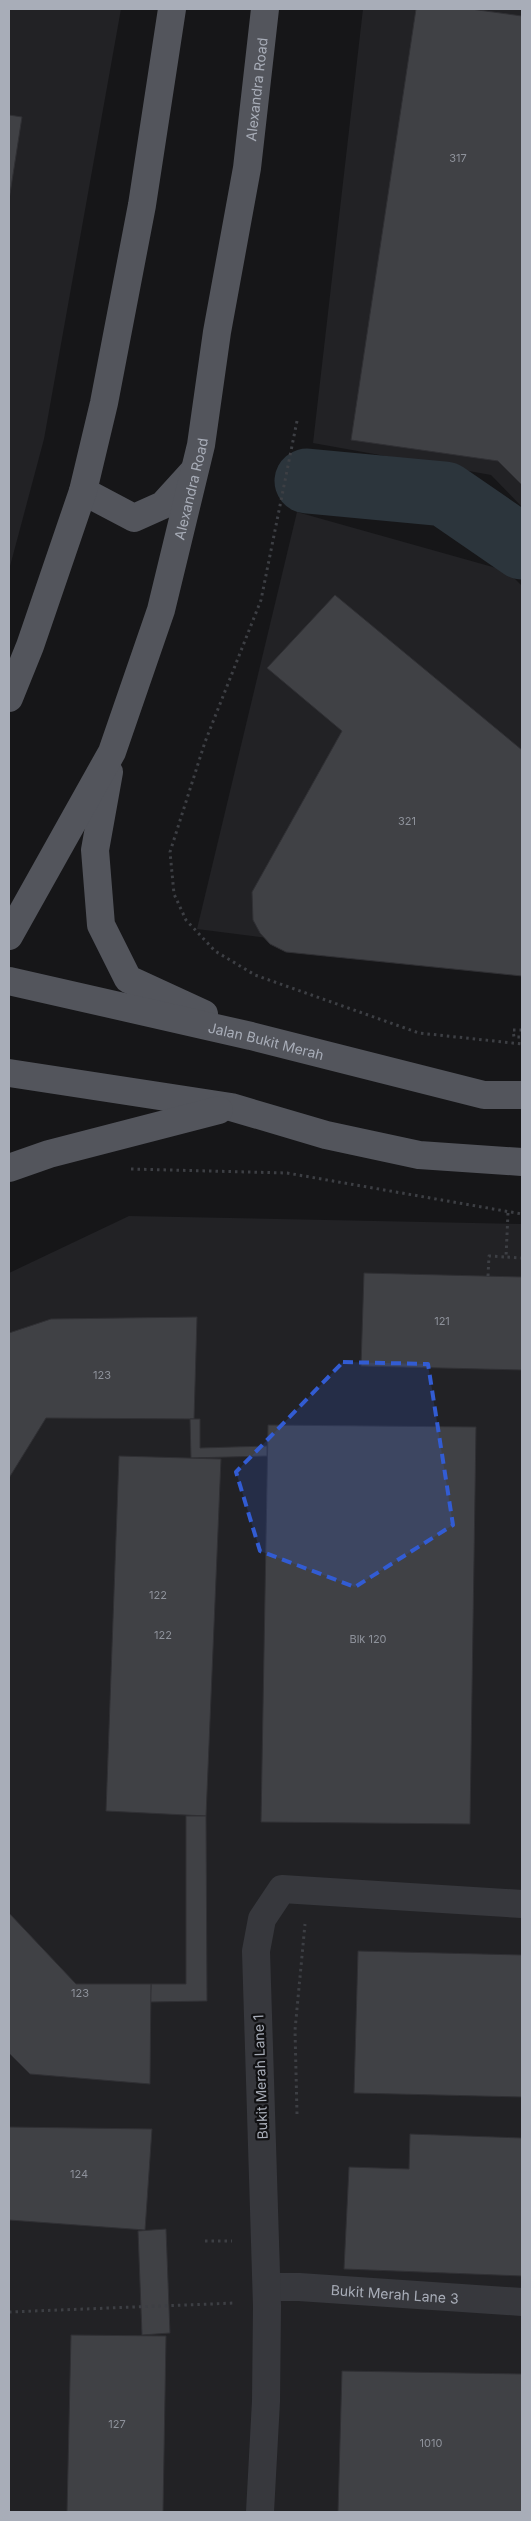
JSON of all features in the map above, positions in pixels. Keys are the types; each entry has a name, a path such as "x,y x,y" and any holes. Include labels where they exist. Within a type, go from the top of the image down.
{"main road":[{"path":"9,698 30,646 83,491 104,403 142,205 172,9"},
{"name":"Alexandra Road","path":"9,936 112,752 161,610 201,445 217,332 247,168 265,9"},
{"path":"83,491 134,518 163,505 193,472"},
{"path":"112,752 95,850 101,925 128,979 251,1036"},
{"name":"Jalan Bukit Merah","path":"9,981 251,1036 484,1095 522,1095"},
{"path":"9,1073 230,1107 326,1135 419,1155 522,1162"},
{"path":"9,1168 49,1154 230,1107"}],"street":[{"name":"Bukit Merah Lane 1","path":"260,2512 266,2400 267,2297 256,1951 262,1919 282,1889 522,1904"},
{"name":"Bukit Merah Lane 3","path":"267,2297 299,2287 522,2302"}],"path":[{"path":"297,421 261,600 205,742 170,852 174,894 186,920 215,951 255,975 419,1034 522,1044"},
{"path":"522,1030 514,1030 514,1038 522,1037"},
{"path":"128,1168 287,1173 522,1214"},
{"path":"506,1257 508,1213"},
{"path":"488,1276 489,1256 522,1258"},
{"path":"9,2312 255,2302 267,2297"}],"highlighted area":[{"path":"343,1362 428,1364 453,1525 355,1587 260,1551 236,1472"}],"shaded area":[{"path":"9,9 121,9 44,439 9,570"},
{"path":"363,9 522,9 522,507 491,475 313,443"},
{"path":"297,512 507,571 522,586 522,970 197,929"},
{"path":"129,1216 522,1224 522,2512 9,2512 9,1273"}],"building":[{"path":"416,9 471,9 522,16 522,485 498,461 351,440"},
{"path":"9,115 22,117 9,200"},
{"path":"335,595 522,750 522,976 286,952 270,944 260,933 253,920 252,892 342,731 267,668"},
{"path":"364,1273 522,1277 522,1370 361,1366"},
{"path":"197,1317 194,1419 46,1418 9,1478 9,1333 51,1319"},
{"path":"190,1419 200,1419 200,1448 267,1446 267,1456 191,1458"},
{"path":"268,1425 476,1427 470,1824 261,1822"},
{"path":"119,1456 221,1459 206,1816 106,1811"},
{"path":"186,1816 206,1816 207,2001 150,2002 151,1984 186,1984"},
{"path":"9,1913 76,1984 151,1984 150,2084 30,2074 9,2053"},
{"path":"358,1951 522,1955 522,2097 354,2093"},
{"path":"9,2127 152,2129 145,2230 9,2220"},
{"path":"410,2134 522,2138 522,2276 344,2269 349,2167 409,2169"},
{"path":"166,2229 170,2333 142,2335 138,2231"},
{"path":"71,2335 166,2336 163,2512 67,2512"},
{"path":"342,2371 522,2374 522,2512 338,2512"}],"waterway":[{"path":"307,481 445,494 522,547"}]}
